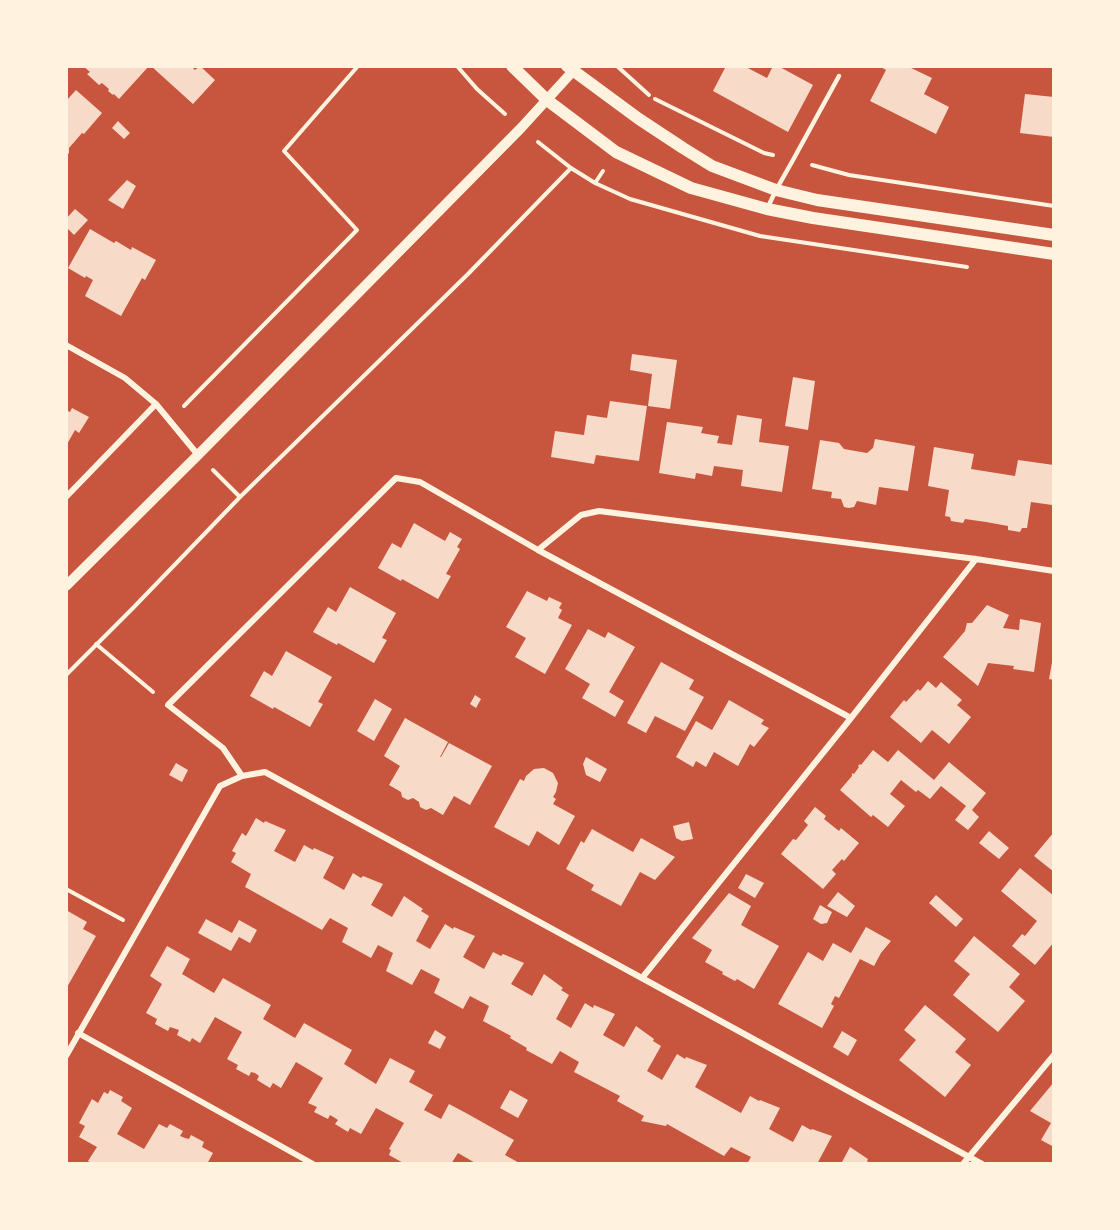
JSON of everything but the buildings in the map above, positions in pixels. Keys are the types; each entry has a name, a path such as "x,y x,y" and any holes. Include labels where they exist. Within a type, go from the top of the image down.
{"main road":[{"path":"512,66 547,100 616,152 691,188 767,209 1054,254"},
{"path":"570,69 639,120 712,166 776,190 817,200 1054,235"}],"street":[{"path":"66,586 521,128 547,100 570,69"},
{"path":"66,345 124,378 156,404 198,455"},
{"path":"66,497 156,404"},
{"path":"242,776 224,748 168,705 396,478 420,482 538,550 851,718"},
{"path":"538,550 582,515 599,511 1054,571"},
{"path":"642,978 976,559"},
{"path":"66,1056 220,786 242,776 265,772 982,1164"},
{"path":"78,1033 312,1164"},
{"path":"963,1164 1054,1055"}],"lane":[{"path":"767,209 839,76"}],"path":[{"path":"170,421 357,230 284,151 358,66"},
{"path":"617,66 653,98 764,153 849,175 1054,206"},
{"path":"66,675 240,497 468,274 571,168"},
{"path":"198,455 240,497"},
{"path":"96,644 168,705"},
{"path":"66,889 139,928"}]}
